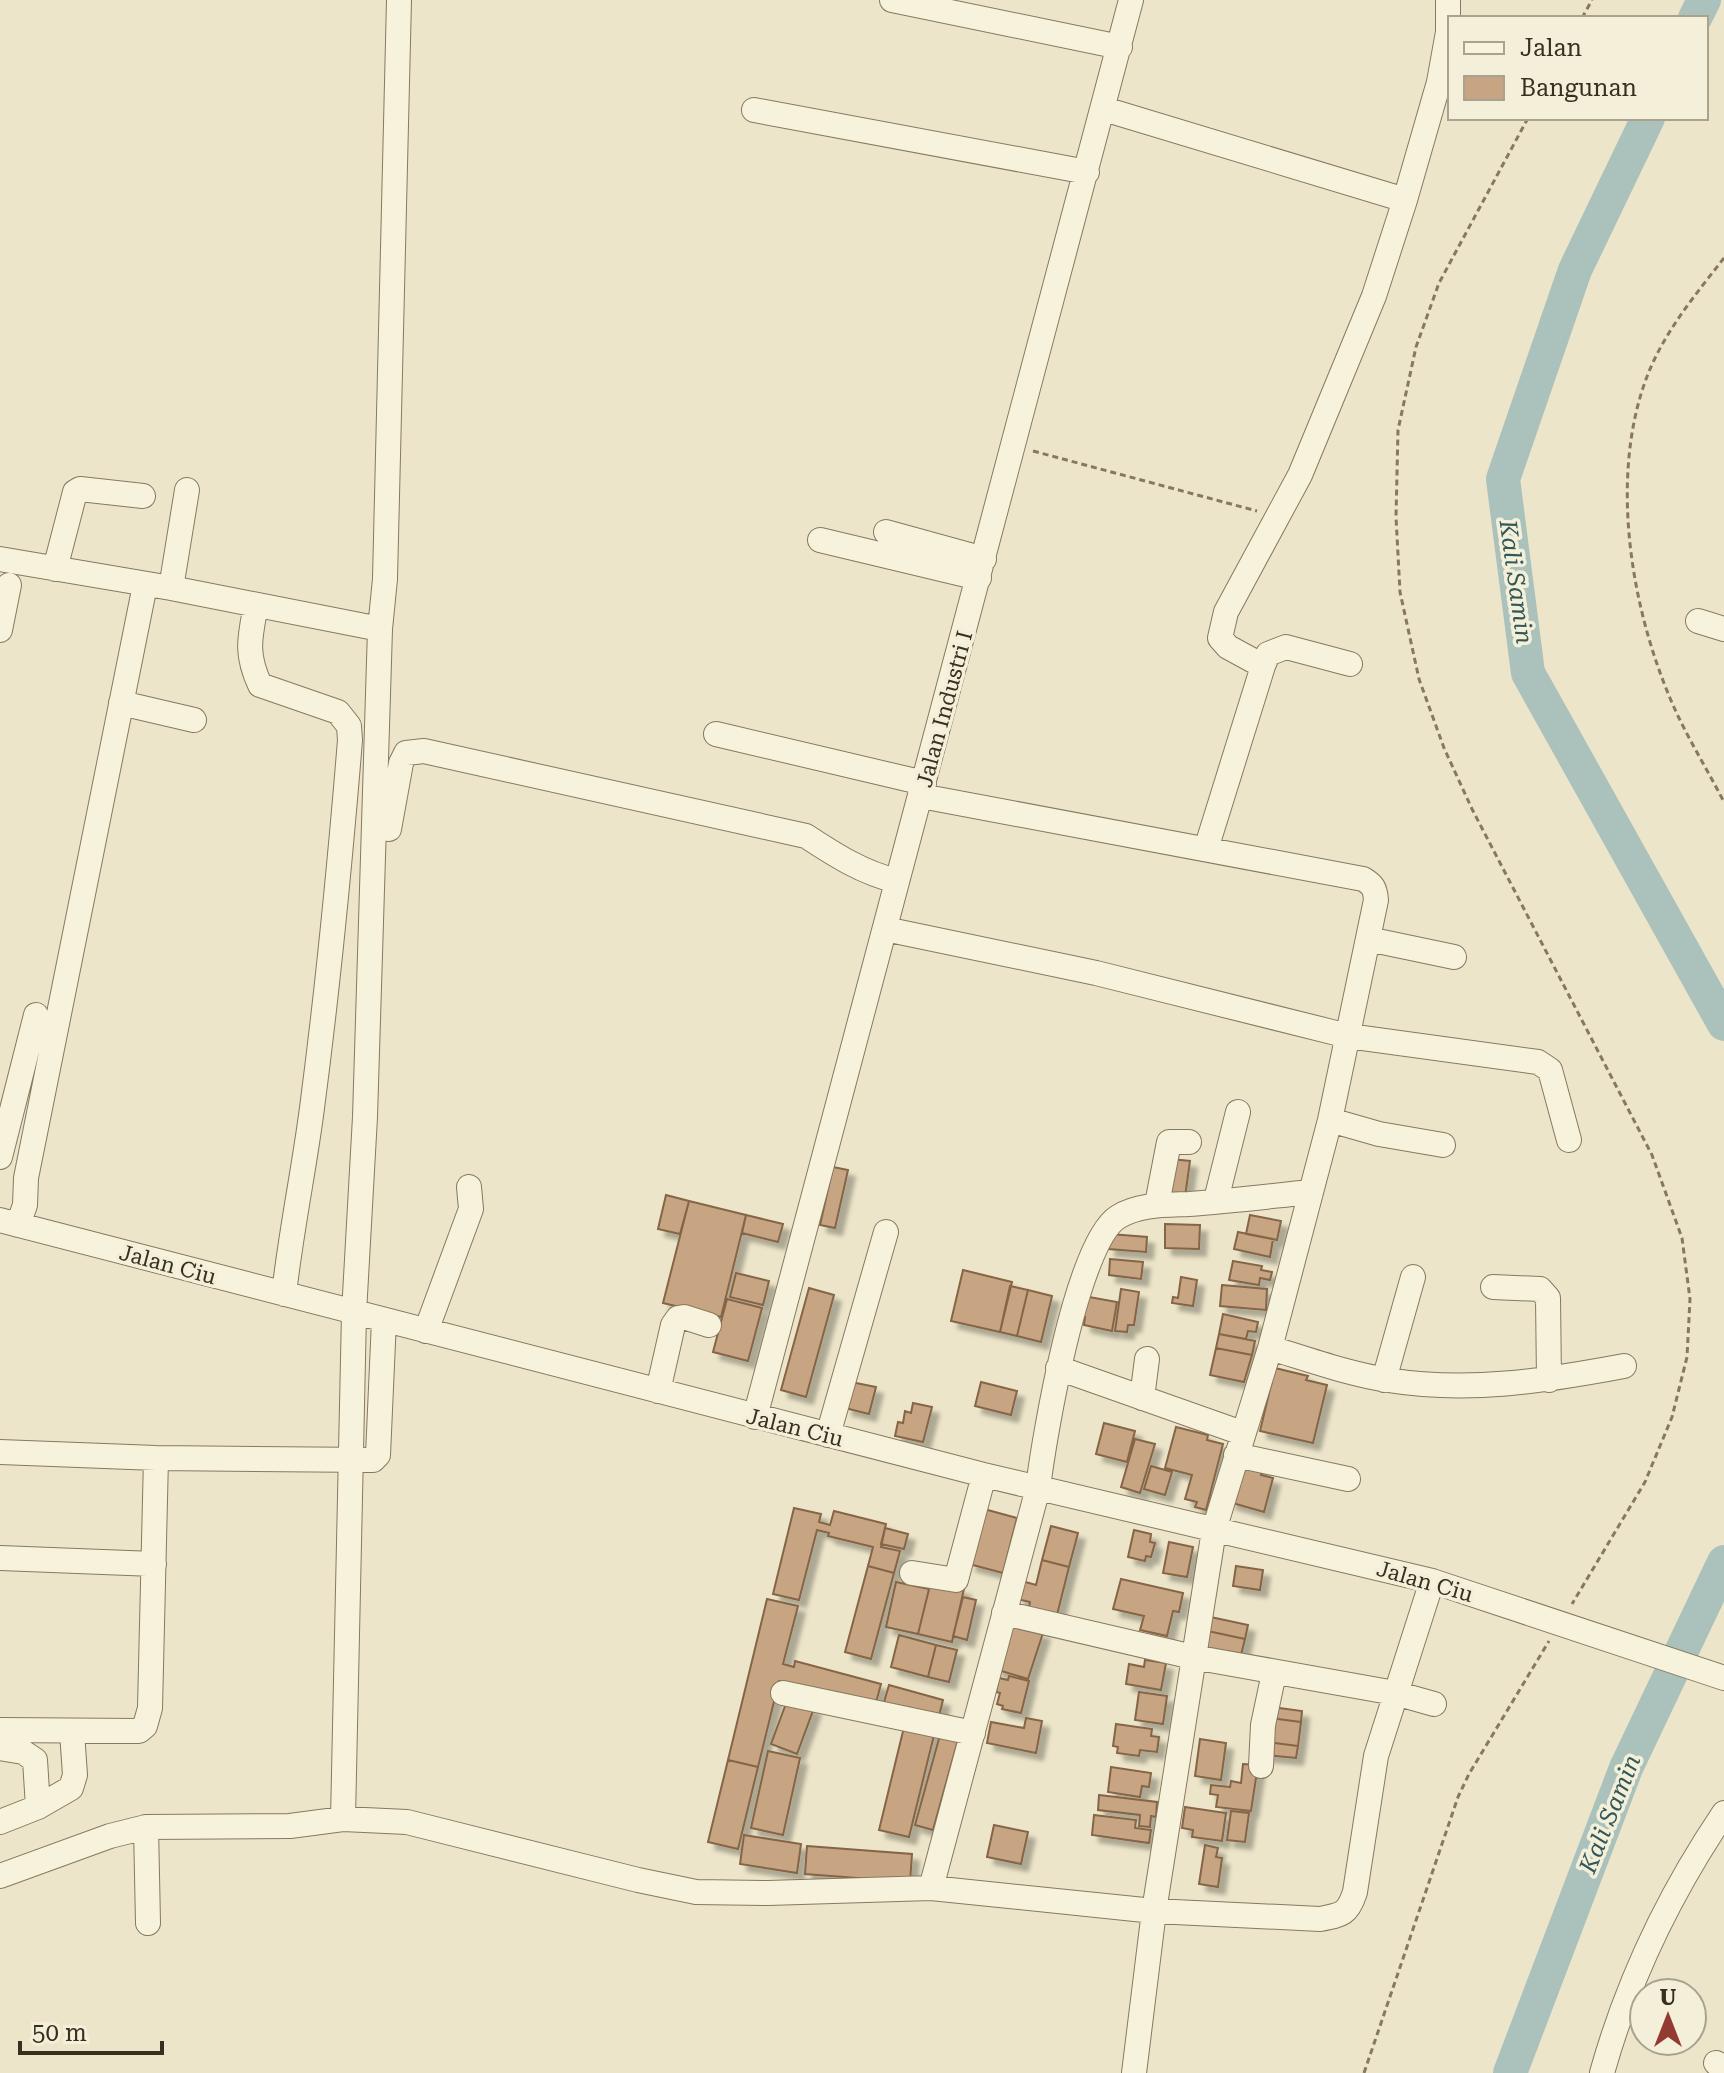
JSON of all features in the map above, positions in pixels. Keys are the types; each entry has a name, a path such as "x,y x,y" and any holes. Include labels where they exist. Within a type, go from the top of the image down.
{"street":[{"path":"343,1819 354,1313 366,1102 380,629 385,579 399,0"},
{"path":"892,0 1120,47"},
{"name":"Jalan Industri I","path":"755,1417 1131,0"},
{"path":"1263,666 1228,647 1220,638 1226,612 1300,475 1365,321 1405,200 1439,82 1448,32 1448,0"},
{"path":"1104,109 1405,200"},
{"path":"754,110 1087,172"},
{"path":"55,569 75,492 80,489 143,496"},
{"path":"171,588 187,490"},
{"path":"886,532 981,568"},
{"path":"820,540 981,568"},
{"path":"0,559 171,588 380,629"},
{"path":"0,630 9,585"},
{"path":"9,1222 25,1205 26,1178 145,585"},
{"path":"256,605 249,645 251,665 260,685 338,712 349,726 350,740 334,923 312,1110 297,1192 284,1294"},
{"path":"1698,621 1724,629"},
{"path":"1206,849 1268,654 1286,647 1350,664"},
{"path":"121,703 194,720"},
{"path":"716,734 922,789 1363,879 1373,886 1376,900 1330,1120 1270,1348 1214,1530 1154,1911 1134,2073"},
{"path":"389,829 401,763 406,753 424,751 806,836 877,876 897,881"},
{"path":"885,929 1123,979 1348,1036 1538,1062 1550,1070 1569,1140"},
{"path":"1368,939 1454,957"},
{"path":"0,1157 36,1015"},
{"path":"1216,1200 1238,1112"},
{"path":"1330,1120 1379,1134 1443,1145"},
{"path":"1157,1204 1169,1142 1189,1142"},
{"path":"426,1331 471,1209 469,1187"},
{"path":"931,1888 1038,1488 1058,1368 1088,1266 1104,1231 1117,1217 1157,1204 1311,1192"},
{"name":"Jalan Ciu","path":"9,1222 984,1475 1432,1581 1724,1678"},
{"path":"828,1435 886,1232"},
{"path":"1384,1380 1413,1277"},
{"path":"1493,1287 1540,1289 1545,1293 1548,1298 1549,1380"},
{"path":"658,1391 673,1325 678,1318 709,1325"},
{"path":"0,1452 156,1458 373,1460 378,1455 384,1320"},
{"path":"1270,1348 1384,1380 1465,1387 1549,1380 1624,1366"},
{"path":"1142,1398 1147,1359"},
{"path":"1058,1368 1142,1398 1239,1444 1348,1479"},
{"path":"1461,1412 1465,1387"},
{"path":"0,1730 139,1731 145,1726 150,1708 156,1458"},
{"path":"912,1573 956,1580 984,1475"},
{"path":"0,1558 154,1564"},
{"path":"0,1876 110,1836 146,1827 290,1826 343,1819 407,1822 696,1892 931,1888 1154,1911 1320,1919 1339,1916 1351,1905 1355,1892 1372,1771 1432,1581"},
{"path":"1004,1613 1193,1657 1395,1693 1434,1704"},
{"path":"1261,1766 1263,1725 1274,1673"},
{"path":"783,1693 973,1733"},
{"path":"0,1822 38,1807 71,1788 75,1775 72,1732"},
{"path":"0,1748 23,1752 35,1760 38,1807"},
{"path":"1602,2073 1642,1956 1705,1840 1724,1813"},
{"path":"146,1827 148,1923"}],"path":[{"path":"1364,2073 1458,1797 1645,1482 1672,1417 1687,1357 1690,1299 1682,1238 1652,1155 1472,809 1444,748 1419,679 1403,606 1396,517 1398,430 1416,347 1439,283 1527,120"},
{"path":"1724,258 1682,313 1648,374 1631,439 1626,500 1633,566 1644,623 1677,714 1724,802"},
{"path":"1014,446 1279,517"}],"building":[{"path":"1171,1159 1190,1161 1185,1197 1166,1194"},
{"path":"833,1167 848,1170 835,1228 820,1225"},
{"path":"666,1195 689,1201 680,1234 658,1229"},
{"path":"689,1201 746,1215 721,1317 663,1303"},
{"path":"746,1215 783,1224 778,1242 742,1233"},
{"path":"1250,1215 1281,1221 1277,1240 1246,1234"},
{"path":"1165,1224 1200,1225 1199,1249 1165,1248"},
{"path":"1238,1232 1273,1239 1270,1257 1234,1249"},
{"path":"1110,1234 1147,1237 1146,1252 1108,1249"},
{"path":"1110,1259 1143,1262 1141,1279 1109,1275"},
{"path":"1233,1261 1262,1266 1261,1270 1272,1272 1270,1280 1260,1278 1259,1285 1229,1280"},
{"path":"963,1270 1012,1282 1000,1332 951,1321"},
{"path":"736,1273 769,1281 763,1305 730,1297"},
{"path":"1181,1277 1197,1280 1193,1306 1172,1303 1173,1297 1178,1298"},
{"path":"1222,1285 1267,1289 1266,1310 1220,1306"},
{"path":"1010,1286 1028,1290 1017,1336 1000,1332"},
{"path":"809,1288 834,1295 806,1397 781,1390"},
{"path":"1121,1289 1139,1292 1134,1325 1128,1325 1127,1332 1115,1331"},
{"path":"1028,1290 1052,1296 1041,1342 1017,1336"},
{"path":"1089,1297 1117,1302 1112,1331 1084,1325 1085,1317 1077,1316"},
{"path":"727,1299 762,1308 748,1361 713,1352"},
{"path":"1223,1314 1258,1322 1256,1332 1248,1331 1246,1339 1219,1334"},
{"path":"1219,1334 1255,1341 1252,1355 1216,1348"},
{"path":"1216,1348 1252,1355 1244,1382 1210,1375"},
{"path":"1275,1368 1308,1376 1306,1380 1327,1385 1313,1443 1260,1431"},
{"path":"851,1382 876,1387 869,1414 845,1408"},
{"path":"981,1382 1017,1391 1011,1415 975,1406"},
{"path":"913,1403 932,1407 923,1442 895,1436 898,1422 903,1423 905,1411 911,1413"},
{"path":"1104,1423 1135,1431 1127,1462 1096,1454"},
{"path":"1176,1427 1208,1435 1207,1440 1223,1444 1206,1510 1195,1507 1197,1502 1185,1499 1192,1475 1165,1468"},
{"path":"1135,1439 1155,1444 1140,1493 1121,1487"},
{"path":"1240,1459 1263,1465 1261,1475 1273,1478 1264,1512 1229,1502"},
{"path":"1151,1466 1172,1472 1165,1495 1144,1489"},
{"path":"794,1508 821,1514 819,1522 830,1525 834,1511 886,1524 881,1547 900,1551 894,1573 868,1566 873,1547 828,1536 829,1533 817,1530 799,1600 773,1594"},
{"path":"984,1509 1017,1518 1003,1573 969,1564"},
{"path":"1051,1526 1078,1533 1069,1567 1042,1560"},
{"path":"885,1528 908,1534 904,1549 881,1544"},
{"path":"1134,1530 1151,1534 1150,1542 1155,1543 1151,1557 1146,1556 1145,1561 1128,1557"},
{"path":"1169,1542 1193,1547 1187,1577 1163,1573"},
{"path":"1042,1560 1069,1567 1056,1619 1028,1612 1030,1602 1017,1599 1022,1581 1036,1585"},
{"path":"868,1566 894,1573 871,1659 845,1652"},
{"path":"1236,1566 1263,1570 1260,1590 1233,1586"},
{"path":"1121,1579 1183,1593 1179,1612 1173,1611 1167,1636 1140,1630 1144,1616 1113,1609"},
{"path":"931,1581 964,1589 952,1642 918,1634"},
{"path":"896,1582 929,1589 918,1634 886,1627"},
{"path":"963,1597 976,1600 967,1640 953,1636"},
{"path":"767,1599 798,1606 783,1664 794,1667 795,1661 881,1684 874,1710 779,1681 758,1767 728,1760"},
{"path":"1206,1616 1248,1625 1245,1639 1203,1630"},
{"path":"1009,1623 1043,1633 1028,1679 995,1669"},
{"path":"1203,1630 1245,1639 1241,1655 1199,1646"},
{"path":"899,1635 936,1645 928,1677 891,1667"},
{"path":"936,1645 957,1650 949,1682 928,1677"},
{"path":"1145,1660 1166,1663 1161,1690 1126,1684 1129,1664 1144,1667"},
{"path":"1009,1676 1029,1681 1021,1713 1002,1709 1003,1706 997,1704 999,1678 1008,1680"},
{"path":"889,1685 943,1700 937,1724 882,1709"},
{"path":"1139,1692 1167,1696 1163,1724 1135,1720"},
{"path":"788,1698 814,1708 797,1754 771,1744"},
{"path":"1272,1707 1302,1711 1301,1722 1270,1718"},
{"path":"1026,1718 1042,1721 1036,1753 987,1743 991,1722 1024,1728"},
{"path":"1270,1718 1301,1722 1298,1746 1267,1742"},
{"path":"905,1723 935,1731 909,1837 879,1830"},
{"path":"1116,1724 1152,1729 1151,1736 1159,1737 1157,1752 1140,1750 1139,1756 1117,1753 1118,1747 1113,1746"},
{"path":"940,1735 958,1740 933,1830 915,1825"},
{"path":"1200,1739 1226,1743 1221,1780 1195,1776"},
{"path":"1267,1742 1298,1746 1296,1758 1266,1755"},
{"path":"768,1751 800,1758 783,1835 751,1828"},
{"path":"728,1760 758,1767 738,1849 708,1842"},
{"path":"1243,1764 1258,1765 1251,1811 1216,1807 1218,1795 1210,1794 1211,1785 1230,1787 1231,1781 1241,1783"},
{"path":"1111,1767 1151,1773 1149,1787 1142,1786 1140,1797 1108,1792"},
{"path":"1099,1795 1157,1802 1156,1817 1151,1816 1150,1827 1139,1826 1140,1815 1098,1810"},
{"path":"1185,1807 1226,1813 1222,1841 1192,1837 1193,1830 1182,1828"},
{"path":"1231,1811 1249,1813 1245,1842 1227,1840"},
{"path":"1094,1815 1136,1820 1135,1828 1151,1830 1149,1843 1092,1835"},
{"path":"994,1825 1028,1832 1021,1864 987,1857"},
{"path":"744,1835 801,1844 797,1873 740,1864"},
{"path":"1205,1845 1218,1848 1216,1857 1222,1858 1218,1887 1199,1884"},
{"path":"807,1846 912,1854 910,1882 805,1874"}],"waterway":[{"name":"Kali Samin","path":"1696,16 1704,0"},
{"name":"Kali Samin","path":"1647,120 1575,270 1503,479 1528,673 1724,1024"},
{"name":"Kali Samin","path":"1510,2073 1626,1768 1724,1562"}]}
